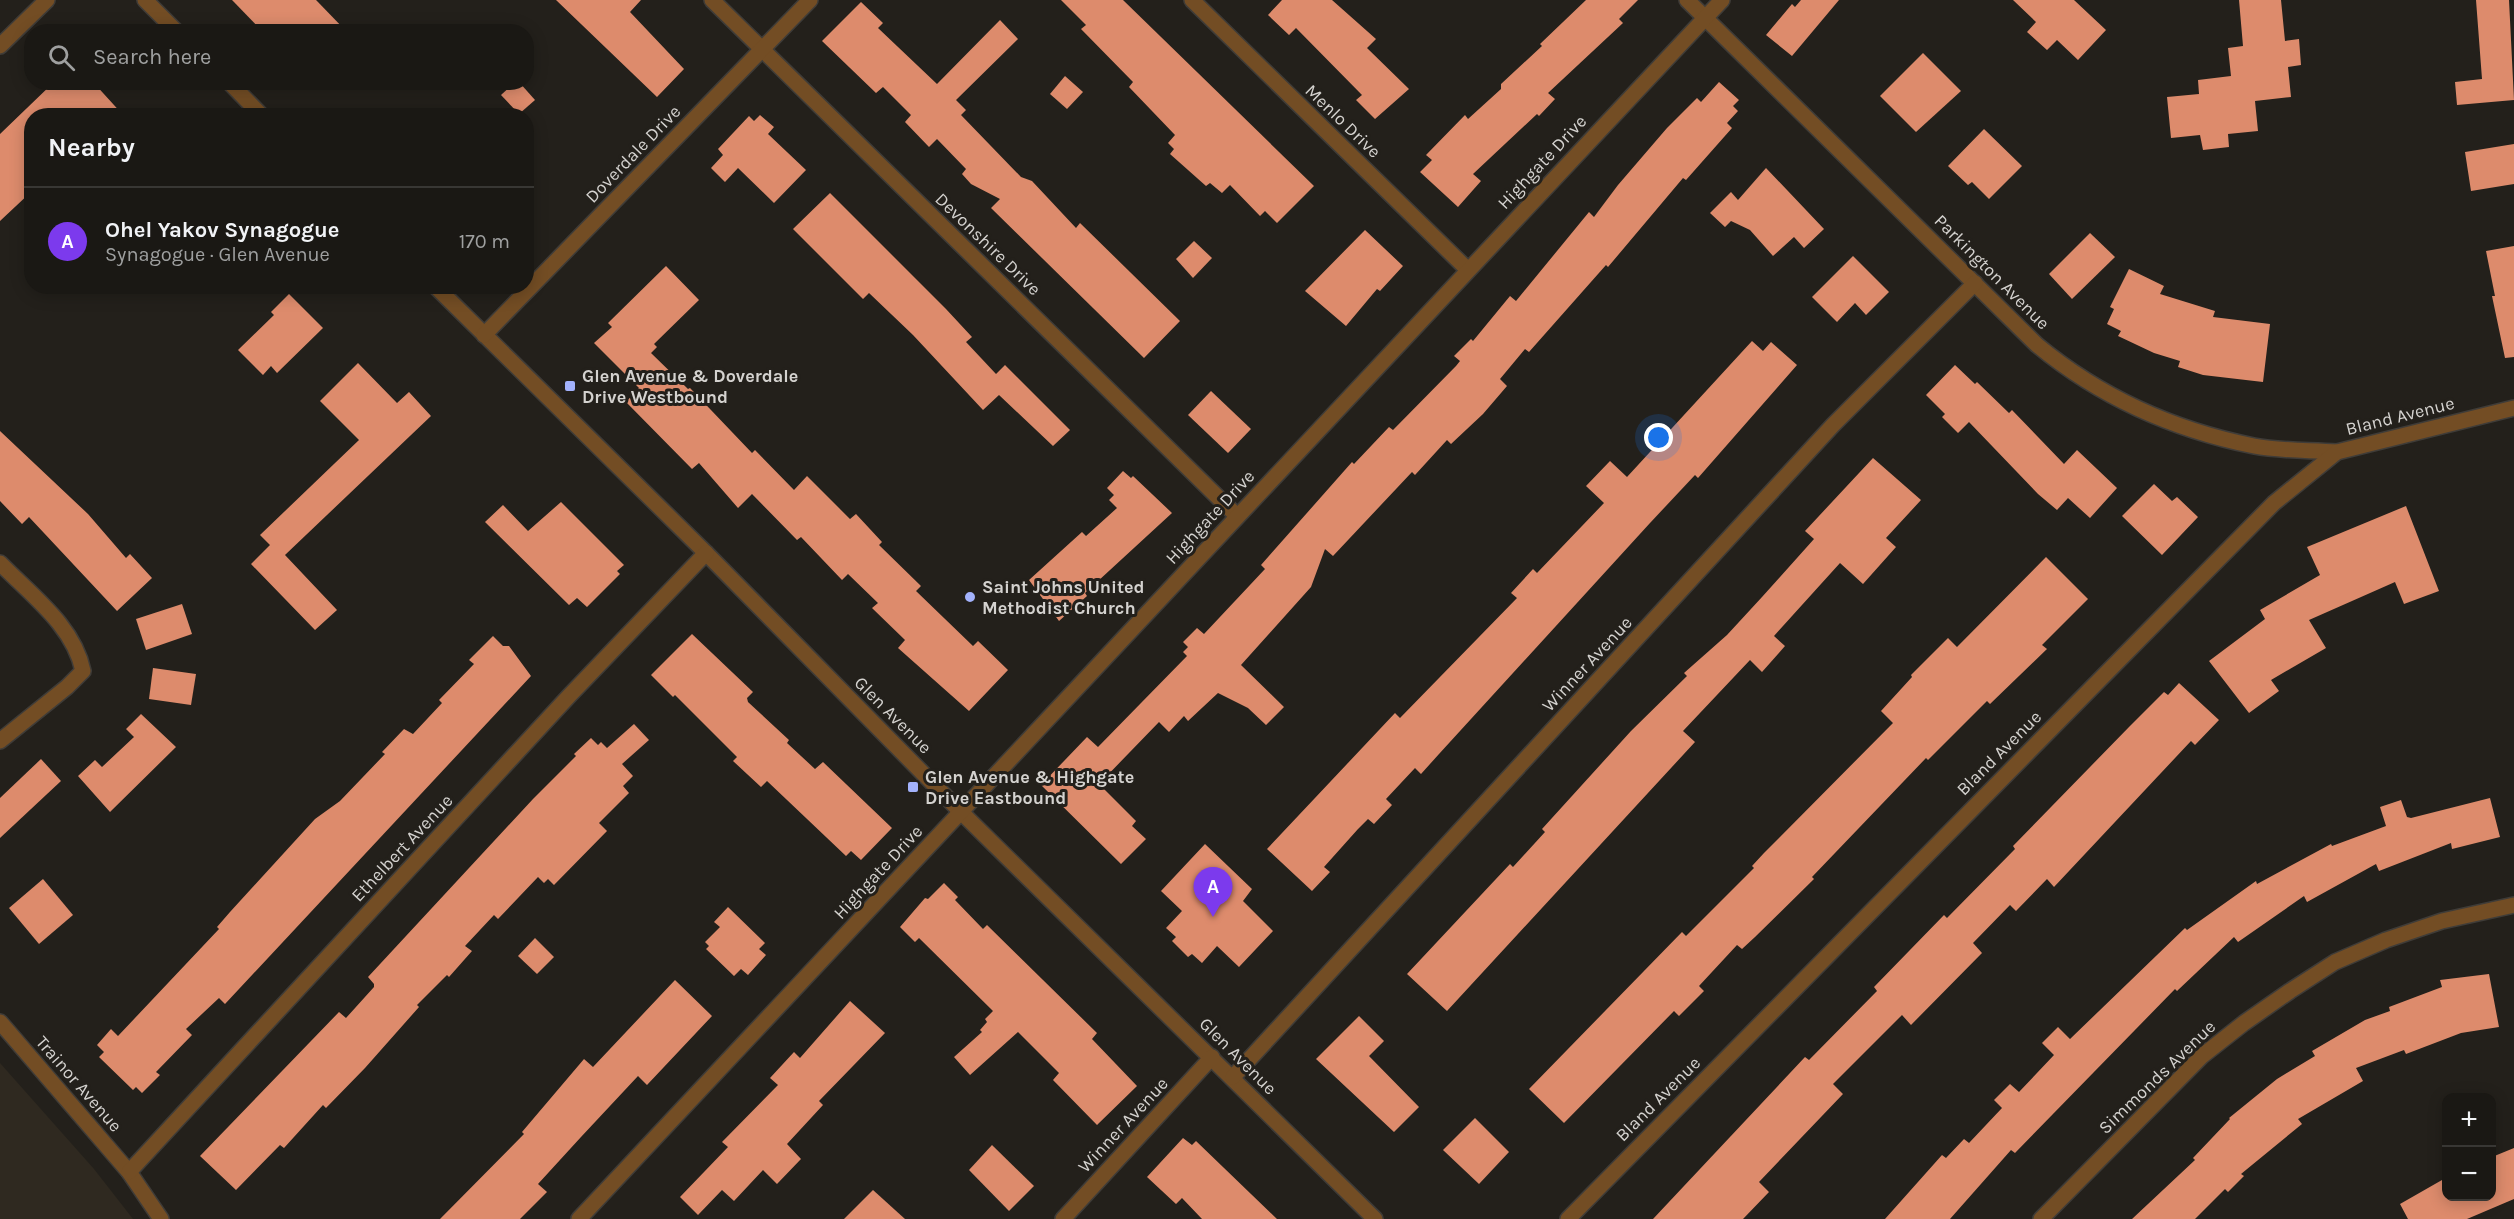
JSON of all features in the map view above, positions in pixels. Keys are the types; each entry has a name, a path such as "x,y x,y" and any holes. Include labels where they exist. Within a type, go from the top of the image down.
{"street":[{"path":"0,46 48,0"},
{"path":"145,0 169,24"},
{"name":"Devonshire Drive","path":"712,0 1237,516"},
{"name":"Doverdale Drive","path":"534,284 810,0"},
{"name":"Menlo Drive","path":"1192,0 1467,269"},
{"name":"Parkington Avenue","path":"1687,0 2037,345 2069,371 2131,406 2172,424 2256,447 2337,452"},
{"name":"Highgate Drive","path":"579,1219 1467,269 1722,0"},
{"path":"237,90 254,108"},
{"name":"Winner Avenue","path":"1233,1077 1833,425 1975,283"},
{"name":"Glen Avenue","path":"443,294 706,553 960,811 1375,1219"},
{"name":"Doverdale Drive","path":"484,335 524,294"},
{"name":"Bland Avenue","path":"1568,1219 2274,503 2337,452 2514,408"},
{"name":"Ethelbert Avenue","path":"129,1172 569,696 706,553"},
{"path":"0,563 70,636 79,653 83,671 67,687 0,741"},
{"name":"Simmonds Avenue","path":"2041,1219 2202,1056 2290,991 2335,962 2386,940 2442,921 2514,905"},
{"name":"Trainor Avenue","path":"0,1022 129,1172 161,1219"},
{"name":"Winner Avenue","path":"1063,1219 1212,1057"}],"shaded area":[{"path":"0,1063 94,1169 133,1219 0,1219"}],"building":[{"path":"232,0 316,0 339,24 255,24"},
{"path":"556,0 641,0 630,12 684,69 657,97"},
{"path":"1061,0 1123,0 1314,186 1277,223 1265,211 1260,216 1230,185 1222,193 1210,183 1206,186 1170,154 1174,149 1168,143 1175,135 1129,87 1133,82 1081,29 1086,25"},
{"path":"1282,0 1332,0 1376,39 1367,48 1409,89 1375,119 1356,100 1362,95 1296,28 1289,35 1268,15"},
{"path":"1586,0 1638,0 1619,19 1623,23 1548,93 1555,99 1539,116 1537,114 1473,174 1481,181 1458,207 1420,172 1432,160 1426,155 1465,115 1468,119 1501,89 1501,84"},
{"path":"1801,0 1839,0 1792,56 1766,35 1792,4 1795,7"},
{"path":"2013,0 2074,0 2106,30 2078,60 2057,40 2047,50 2027,32 2036,22"},
{"path":"2239,0 2281,0 2285,41 2299,39 2301,65 2288,67 2291,97 2255,101 2258,131 2228,134 2229,147 2203,150 2200,135 2171,138 2167,97 2199,94 2198,80 2231,76 2228,48 2243,46"},
{"path":"2476,0 2509,0 2514,100 2457,105 2455,82 2482,79"},
{"path":"861,2 883,23 878,28 937,84 1000,20 1018,39 956,100 966,110 961,115 1021,177 1032,181 1076,228 1080,223 1180,321 1144,358 991,208 1000,199 971,184 962,174 966,169 937,139 929,147 905,122 911,115 883,87 876,93 822,41"},
{"path":"1923,53 1961,91 1916,132 1880,96"},
{"path":"1065,76 1083,92 1067,109 1050,94"},
{"path":"1719,82 1739,100 1733,106 1738,111 1727,123 1732,128 1686,180 1683,178 1608,267 1606,265 1529,352 1525,349 1500,379 1507,386 1483,414 1451,444 1447,440 1415,475 1412,472 1333,556 1325,549 1311,587 1241,665 1284,707 1266,725 1248,708 1218,693 1188,721 1184,716 1169,732 1159,722 1099,784 1136,821 1132,826 1146,839 1121,864 1041,785 1087,737 1098,747 1187,656 1183,652 1188,647 1183,642 1197,628 1204,634 1265,569 1261,565 1352,462 1354,464 1389,427 1393,430 1456,366 1460,361 1454,356 1471,339 1473,341 1510,296 1516,301 1589,212 1594,217 1667,128 1697,98 1701,102"},
{"path":"46,90 100,90 117,108 27,108"},
{"path":"506,90 526,90 535,100 526,108 513,108 501,95"},
{"path":"24,111 24,198 0,221 0,134"},
{"path":"760,115 774,127 768,134 806,170 774,203 738,168 725,182 711,168 723,155 718,149 749,116 754,121"},
{"path":"1984,129 2022,166 1989,199 1972,182 1968,185 1948,166"},
{"path":"2514,144 2514,184 2471,191 2465,152"},
{"path":"1766,168 1824,229 1804,248 1794,237 1773,256 1750,230 1731,221 1725,227 1710,213 1731,192 1738,200"},
{"path":"830,193 972,337 966,342 996,374 1005,365 1070,430 1053,446 999,395 983,410 913,335 869,293 863,299 793,229"},
{"path":"1365,230 1403,266 1380,291 1377,289 1346,326 1305,291"},
{"path":"2090,233 2115,257 2072,299 2049,274"},
{"path":"1194,241 1212,258 1193,278 1176,259"},
{"path":"2514,246 2514,357 2505,358 2492,296 2495,296 2486,251"},
{"path":"1853,256 1889,292 1866,315 1855,303 1837,322 1812,297"},
{"path":"666,266 699,300 654,344 657,347 651,353 688,389 690,388 752,453 755,450 794,490 807,476 850,519 856,514 882,542 879,545 921,586 916,591 973,646 978,641 1008,670 969,711 898,648 905,640 872,608 878,603 848,574 842,580 801,537 797,540 752,494 738,508 699,463 692,469 626,402 639,388 594,343 612,327 608,323"},
{"path":"2129,269 2164,286 2160,294 2215,311 2213,317 2270,324 2263,382 2203,375 2178,367 2180,361 2154,353 2118,336 2121,331 2107,324 2114,309 2110,307"},
{"path":"289,294 323,328 277,373 271,366 263,375 238,350 274,315 271,312"},
{"path":"1752,341 1763,351 1771,342 1797,365 1698,478 1695,475 1650,523 1421,774 1415,768 1386,799 1392,805 1374,824 1368,819 1358,829 1324,867 1330,872 1312,891 1267,849 1395,713 1400,718 1517,598 1511,593 1533,569 1537,573 1604,503 1586,486 1610,461 1627,477"},
{"path":"358,363 397,403 409,392 431,416 285,555 337,610 315,630 251,564 270,545 260,535 359,440 320,401"},
{"path":"1955,365 1975,384 1977,382 2009,413 2012,410 2064,464 2077,450 2117,488 2090,518 2068,498 2057,510 2038,494 1969,422 1958,433 1942,417 1945,414 1926,395"},
{"path":"1211,391 1251,429 1228,453 1188,415"},
{"path":"0,431 88,514 126,558 130,554 152,578 117,611 29,517 22,524 0,501"},
{"path":"1873,458 1921,500 1886,538 1896,547 1863,584 1840,563 1774,636 1785,646 1762,672 1750,660 1683,731 1695,742 1447,1011 1407,974 1510,864 1513,867 1545,832 1542,829 1631,731 1687,676 1684,673 1727,635 1762,597 1814,539 1805,531"},
{"path":"1123,471 1131,478 1133,476 1172,513 1085,593 1087,596 1059,621 1029,580 1082,532 1086,536 1117,508 1109,500 1114,495 1107,488"},
{"path":"2154,484 2172,501 2177,497 2198,517 2162,555 2122,516"},
{"path":"561,502 624,565 617,571 620,574 587,607 577,598 569,605 485,522 503,505 528,531"},
{"path":"2406,506 2439,591 2404,604 2395,582 2309,620 2326,648 2271,680 2279,691 2249,713 2209,661 2265,619 2260,610 2320,575 2307,547"},
{"path":"2046,557 2088,599 2042,645 2047,649 1990,704 1987,701 1928,760 1926,758 1812,877 1814,879 1742,949 1737,945 1699,986 1704,991 1679,1016 1674,1011 1564,1123 1529,1089 1682,932 1686,936 1754,868 1752,866 1764,853 1893,723 1881,711 1912,677 1911,675 1948,638 1957,647"},
{"path":"182,604 192,634 146,650 136,619"},
{"path":"692,634 753,692 747,698 748,702 789,740 787,743 815,769 823,762 892,828 861,860 851,851 846,856 767,781 761,787 733,761 737,757 675,695 673,697 651,675"},
{"path":"493,636 503,646 509,646 531,676 225,1004 219,998 186,1029 192,1035 156,1072 160,1075 142,1093 136,1087 133,1090 99,1057 104,1052 97,1045 111,1029 118,1036 219,929 217,927 230,912 315,819 340,801 385,754 382,752 404,729 413,734 442,703 439,700 474,664 469,660"},
{"path":"153,668 196,674 191,705 149,699"},
{"path":"2179,683 2219,720 2195,745 2191,741 2054,887 2047,879 2016,911 2010,905 1973,943 1982,953 1911,1025 1902,1015 1833,1084 1843,1094 1759,1182 1769,1192 1743,1219 1653,1219 1805,1057 1809,1060 1877,991 1874,987 1944,915 1947,918 2015,849 2013,846 2129,727 2164,692 2168,695"},
{"path":"141,714 176,747 110,812 78,776 95,760 102,767 134,737 126,729"},
{"path":"634,724 649,740 622,764 633,776 623,786 629,793 599,823 607,831 554,885 548,879 544,883 538,877 498,919 494,915 465,946 472,951 449,977 447,975 417,1005 419,1007 365,1068 326,1108 323,1105 284,1148 280,1145 236,1190 200,1156 339,1012 346,1018 374,987 368,977 533,799 576,756 574,754 591,738 598,745 601,742 607,748"},
{"path":"41,759 61,781 0,838 0,798"},
{"path":"2490,798 2500,837 2452,849 2451,843 2379,871 2376,864 2307,902 2304,896 2238,942 2234,937 2177,991 2175,989 2015,1153 2011,1150 1950,1219 1885,1219 1942,1155 1946,1158 1964,1139 1969,1143 2002,1108 1994,1100 2010,1084 2019,1092 2054,1055 2042,1043 2058,1027 2070,1039 2185,928 2187,930 2256,881 2257,884 2331,844 2332,846 2386,826 2380,807 2401,800 2407,817 2411,818"},
{"path":"1205,844 1252,889 1243,901 1273,931 1239,967 1217,946 1202,963 1192,954 1188,957 1172,941 1176,937 1166,928 1182,911 1161,891"},
{"path":"43,879 73,915 39,944 9,908"},
{"path":"944,883 958,897 955,900 983,929 987,925 1097,1033 1092,1039 1137,1086 1097,1125 1053,1080 1059,1073 1018,1032 970,1075 954,1057 982,1032 980,1030 987,1022 985,1019 993,1011 919,938 915,942 900,927 925,898 928,899"},
{"path":"728,907 765,943 759,949 766,955 748,975 741,969 734,976 706,949 709,946 705,942 720,927 714,922"},
{"path":"535,938 554,957 537,974 518,956"},
{"path":"2489,974 2499,1027 2461,1033 2406,1054 2404,1050 2356,1068 2363,1081 2298,1119 2302,1124 2241,1174 2244,1176 2228,1192 2225,1189 2195,1219 2132,1219 2195,1160 2193,1158 2229,1118 2277,1079 2315,1056 2312,1051 2365,1020 2390,1011 2389,1007 2442,987 2440,980"},
{"path":"675,980 712,1016 647,1085 638,1076 538,1184 547,1192 520,1219 440,1219 524,1134 522,1132 584,1059 593,1067"},
{"path":"850,1001 885,1033 819,1101 823,1105 787,1144 801,1159 777,1184 763,1170 734,1201 722,1190 698,1215 680,1197 728,1147 722,1142 778,1085 770,1078 794,1052 800,1058"},
{"path":"1359,1016 1384,1041 1369,1056 1419,1107 1394,1132 1316,1059"},
{"path":"1475,1118 1509,1152 1479,1184 1443,1150"},
{"path":"1183,1138 1192,1145 1196,1141 1277,1219 1202,1219 1182,1198 1176,1204 1147,1177"},
{"path":"992,1145 1034,1186 1009,1211 969,1170"},
{"path":"2514,1148 2514,1199 2467,1219 2408,1219 2400,1204 2442,1180 2442,1201 2496,1201 2496,1155"},
{"path":"873,1190 905,1219 844,1219"}],"place":[{"name":"Glen Avenue & Doverdale Drive Westbound","path":"570,386"},
{"name":"Saint Johns United Methodist Church","path":"970,597"},
{"name":"Glen Avenue & Highgate Drive Eastbound","path":"913,787"},
{"name":"Ohel Yakov Synagogue","path":"1213,917"}]}
